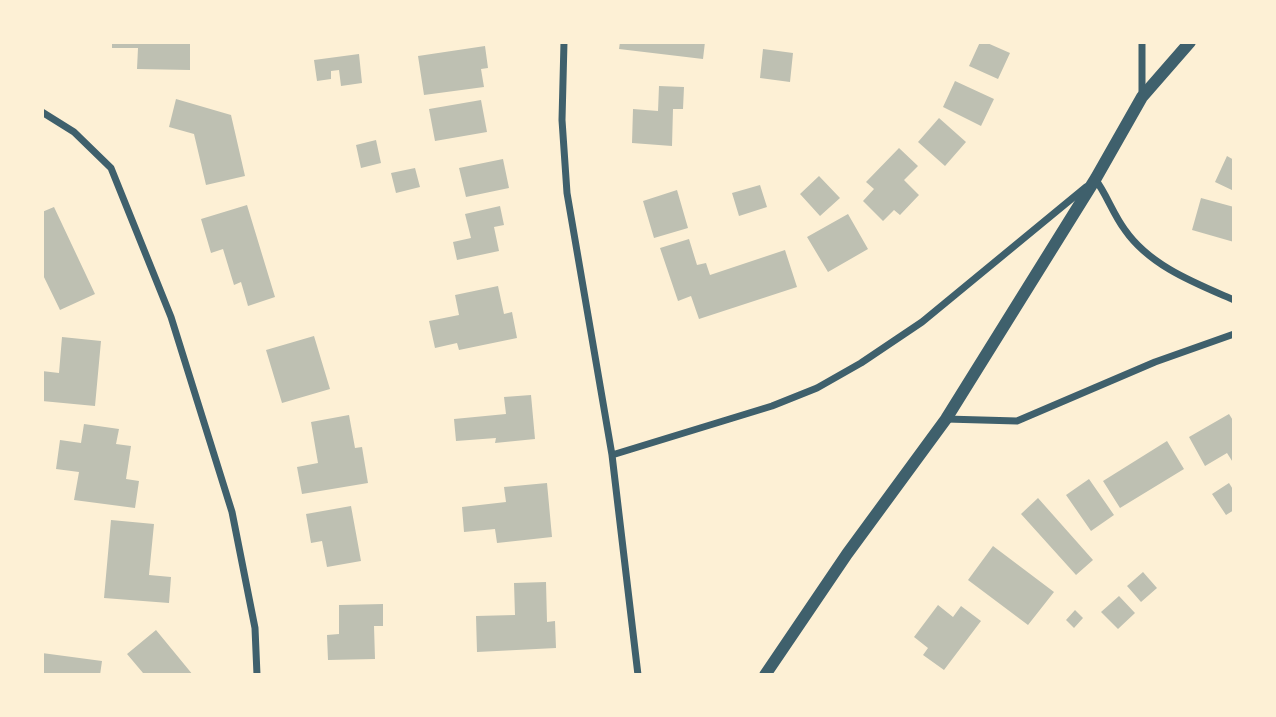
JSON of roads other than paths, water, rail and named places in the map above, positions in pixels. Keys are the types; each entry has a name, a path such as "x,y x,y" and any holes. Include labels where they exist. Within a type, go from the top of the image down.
{"street":[{"path":"564,42 562,120 567,193 612,454 638,675"},
{"path":"1142,42 1142,97"},
{"path":"765,675 847,554 946,419 1096,178 1142,97 1190,42"},
{"path":"42,112 74,132 111,167 171,317 233,512 254,628 257,675"},
{"path":"612,454 772,406 828,382 922,322 1096,178"},
{"path":"1096,178 1118,220 1141,249 1183,276 1234,300"},
{"path":"946,419 1017,421 1155,362 1234,334"}]}
